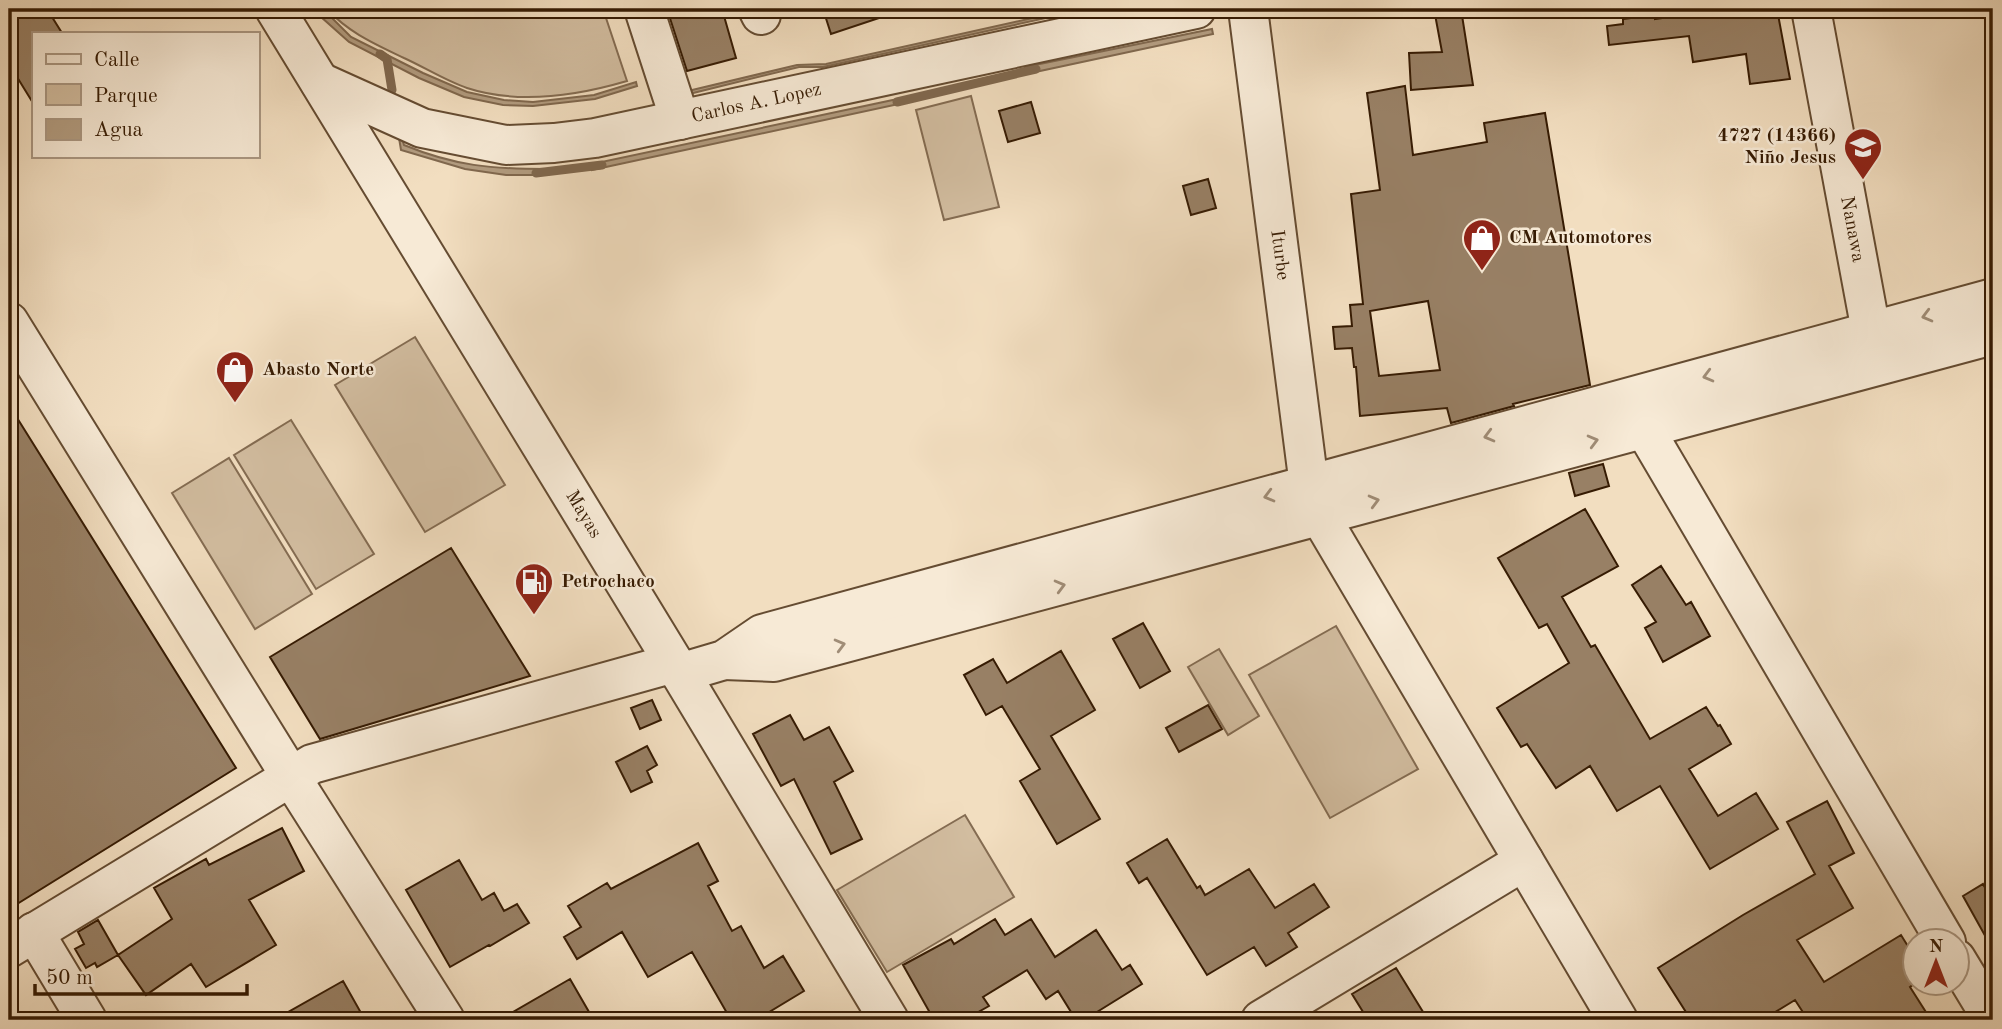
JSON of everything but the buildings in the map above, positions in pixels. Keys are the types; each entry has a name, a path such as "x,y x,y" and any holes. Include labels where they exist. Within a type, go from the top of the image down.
{"street":[{"name":"Mayas","path":"275,9 889,1020"},
{"path":"644,9 680,120"},
{"name":"Carlos A. Lopez","path":"320,82 422,128 506,145 554,143 596,138 1196,9"},
{"name":"Iturbe","path":"1248,9 1313,501"},
{"name":"Nanawa","path":"1811,9 1874,349"},
{"path":"1874,349 1993,298"},
{"path":"9,322 445,1020"},
{"path":"87,1020 21,940 312,764 677,668 724,660 762,634 1313,501 1874,349 1993,335"},
{"path":"1638,412 1938,928"},
{"path":"1313,501 1618,1020"},
{"path":"1261,1020 1524,862"},
{"path":"1970,982 1993,1020"}],"green space":[{"path":"327,9 603,9 627,81 588,91 547,96 487,93 451,82 373,43 344,25"},
{"path":"971,96 999,207 944,220 916,110"},
{"path":"415,337 505,485 425,532 335,385"},
{"path":"291,420 374,554 316,589 234,455"},
{"path":"229,458 312,594 255,629 172,493"},
{"path":"1336,626 1418,769 1330,818 1249,675"},
{"path":"1219,649 1259,716 1228,735 1188,667"},
{"path":"965,815 1014,897 887,972 837,890"}],"water":[{"path":"316,9 323,9 351,37 467,92 504,100 533,102 594,95 636,82 637,86 595,99 533,106 503,105 464,97 419,78 349,42 320,16"},
{"path":"1073,9 1087,9 823,67 799,67 689,94 688,91 797,65 826,64"},
{"path":"1212,29 1213,34 1026,74 1025,67"},
{"path":"907,97 908,102 592,170 592,164"},
{"path":"399,138 402,138 404,145 440,158 491,167 546,169 548,175 506,175 465,169 401,150"}],"waterway":[{"path":"380,54 387,59 392,90"},
{"path":"897,102 1036,69"},
{"path":"536,173 602,165"}],"place":[{"name":"4727 (14366) Niño Jesus","path":"1863,181"},
{"name":"CM Automotores","path":"1482,272"},
{"name":"Abasto Norte","path":"235,404"},
{"name":"Petrochaco","path":"534,616"}]}
